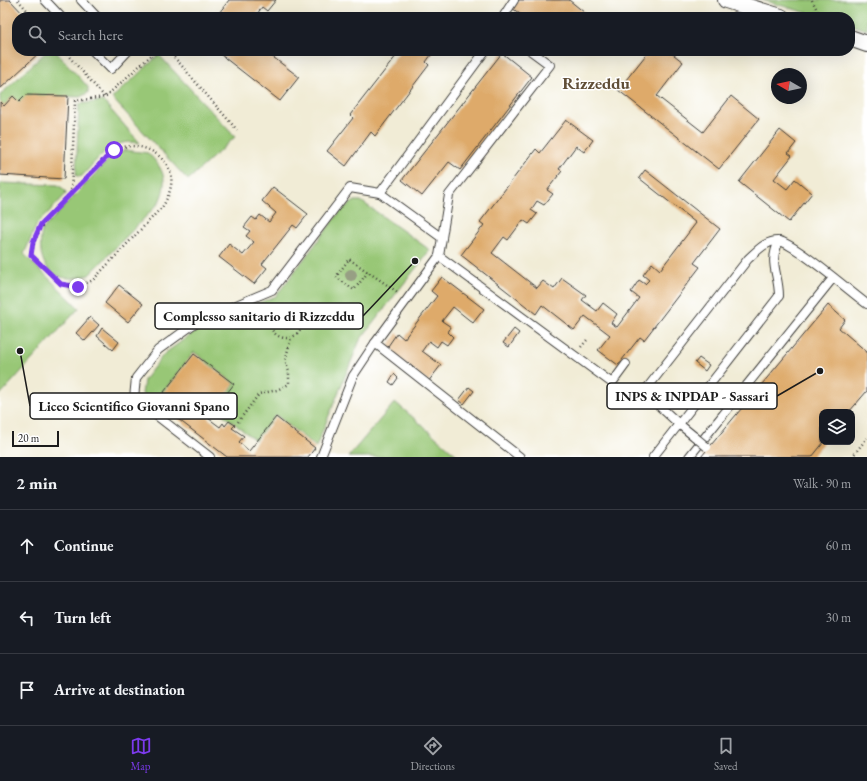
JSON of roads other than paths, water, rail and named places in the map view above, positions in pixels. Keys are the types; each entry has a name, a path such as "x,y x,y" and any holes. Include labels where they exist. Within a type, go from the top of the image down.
{"street":[{"path":"726,0 765,12"},
{"path":"855,40 867,44"}],"lane":[{"path":"45,0 56,12"},
{"path":"82,0 93,12"},
{"path":"506,12 514,0"},
{"path":"98,56 110,69 123,56"},
{"path":"380,193 481,56"},
{"path":"321,457 353,376 375,342 439,256 449,195 550,65 538,56"},
{"path":"210,457 134,398 136,378 158,350 198,321 272,290 350,188 380,193 442,238"},
{"path":"653,457 779,296 779,285 773,262 774,252 779,241"},
{"path":"707,448 644,392 748,259 763,245 779,241 794,247 867,304"},
{"path":"439,256 612,383 626,364"},
{"path":"689,457 833,278"},
{"path":"375,342 520,457"}],"place":[{"name":"Complesso sanitario di Rizzeddu","path":"415,261"},
{"name":"Liceo Scientifico Giovanni Spano","path":"20,351"},
{"name":"INPS & INPDAP - Sassari","path":"820,371"}],"district":[{"name":"Rizzeddu","path":"596,83"}]}
